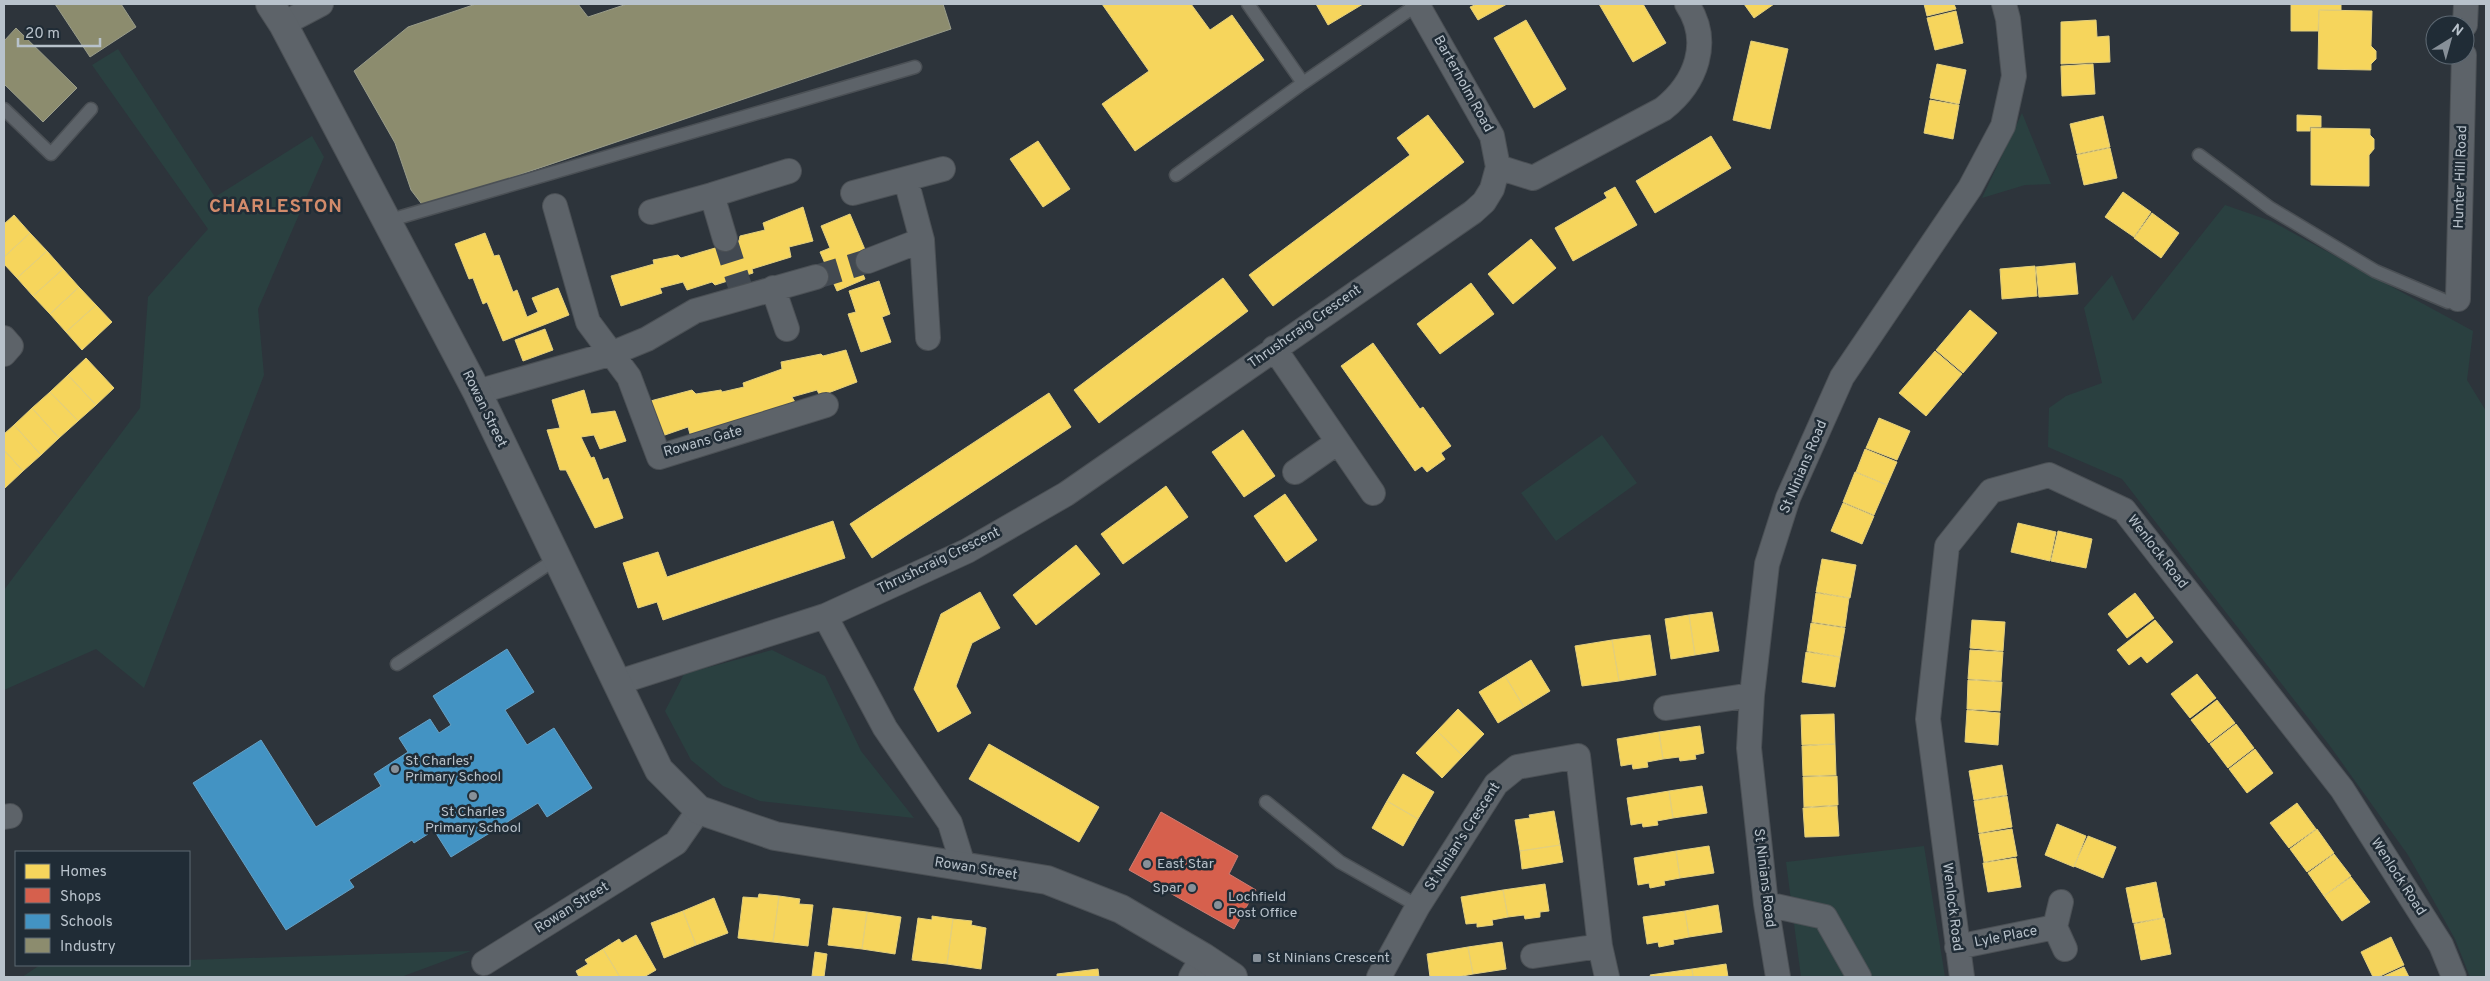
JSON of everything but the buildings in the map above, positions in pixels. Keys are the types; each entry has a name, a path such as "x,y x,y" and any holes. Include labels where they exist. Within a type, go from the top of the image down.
{"street":[{"path":"277,14 321,4"},
{"name":"Barterholm Road","path":"1418,4 1486,122 1492,136 1498,167"},
{"path":"1498,167 1533,178 1663,109 1677,98 1688,84 1699,53 1696,21 1687,4"},
{"name":"St Ninians Road","path":"1778,977 1766,904 1749,748 1752,695 1767,564 1788,498 1842,377 1970,188 2003,126 2014,76 2009,9"},
{"name":"Rowan Street","path":"277,14 477,392 659,770 700,810 775,836 1047,880 1120,910 1197,967 1233,977"},
{"name":"Hunter Hill Road","path":"2458,299 2464,65"},
{"name":"Thrushcraig Crescent","path":"616,683 825,616 967,551 1052,502 1473,212 1484,202 1492,189 1498,167"},
{"path":"853,193 943,169"},
{"path":"651,212 712,195 788,170"},
{"path":"906,180 922,240 928,338"},
{"path":"712,195 725,239"},
{"name":"Rowans Gate","path":"555,206 588,322 613,353 629,377 659,458 826,405"},
{"path":"868,261 922,240"},
{"path":"477,392 613,353 647,339 695,311 816,276"},
{"path":"773,288 787,329"},
{"path":"4,338 11,346 4,354"},
{"path":"1274,348 1373,493"},
{"path":"1295,472 1338,442"},
{"name":"Wenlock Road","path":"1962,977 1928,719 1947,546 1991,492 2049,475 2124,510 2342,790 2441,945 2454,977"},
{"path":"825,616 886,728 950,823 964,868"},
{"path":"1666,708 1752,695"},
{"name":"St Ninian's Crescent","path":"1379,977 1418,906 1496,784 1517,767 1546,760 1578,756 1600,946 1607,977"},
{"name":"Rowan Street","path":"484,962 676,843 700,810"},
{"name":"Lyle Place","path":"2061,902 2055,927 2065,949"},
{"path":"1766,904 1825,916 1859,977"},
{"name":"Lyle Place","path":"1957,947 2055,927"},
{"path":"1533,956 1600,946"}],"lane":[{"path":"1248,4 1303,82"},
{"path":"1176,175 1303,82 1418,4"},
{"path":"387,221 915,67"},
{"path":"4,110 51,154 91,109"},
{"path":"2199,155 2270,208 2375,271 2448,302 2458,299"},
{"path":"397,664 556,559"},
{"path":"1266,802 1340,862 1418,906"}],"green space":[{"path":"118,49 215,197 312,136 324,157 258,309 264,375 144,688 96,649 4,690 4,590 140,408 148,297 208,229 92,65"},
{"path":"2022,113 2051,184 2025,185 1982,198"},
{"path":"2225,205 2271,221 2473,331 2467,380 2486,411 2486,977 2470,977 2455,939 2408,855 2330,746 2122,479 2048,447 2049,408 2066,396 2102,383 2084,308 2112,275 2133,321"},
{"path":"1602,435 1637,483 1556,541 1521,493"},
{"path":"772,650 825,676 861,751 914,818 760,801 723,786 691,760 665,711 684,674"},
{"path":"1924,846 1945,977 1801,977 1786,862"},
{"path":"471,951 401,977 22,977 38,966 190,966 190,960"}],"tunnel":[{"path":"725,239 743,296"},
{"path":"816,277 868,261"}],"place":[{"name":"St Charles' Primary School","path":"395,769"},
{"name":"St Charles Primary School","path":"473,796"},
{"name":"East Star","path":"1147,864"},
{"name":"Spar","path":"1192,888"},
{"name":"Lochfield Post Office","path":"1218,905"},
{"name":"St Ninians Crescent","path":"1257,958"}],"district":[{"name":"CHARLESTON","path":"276,207"}]}
